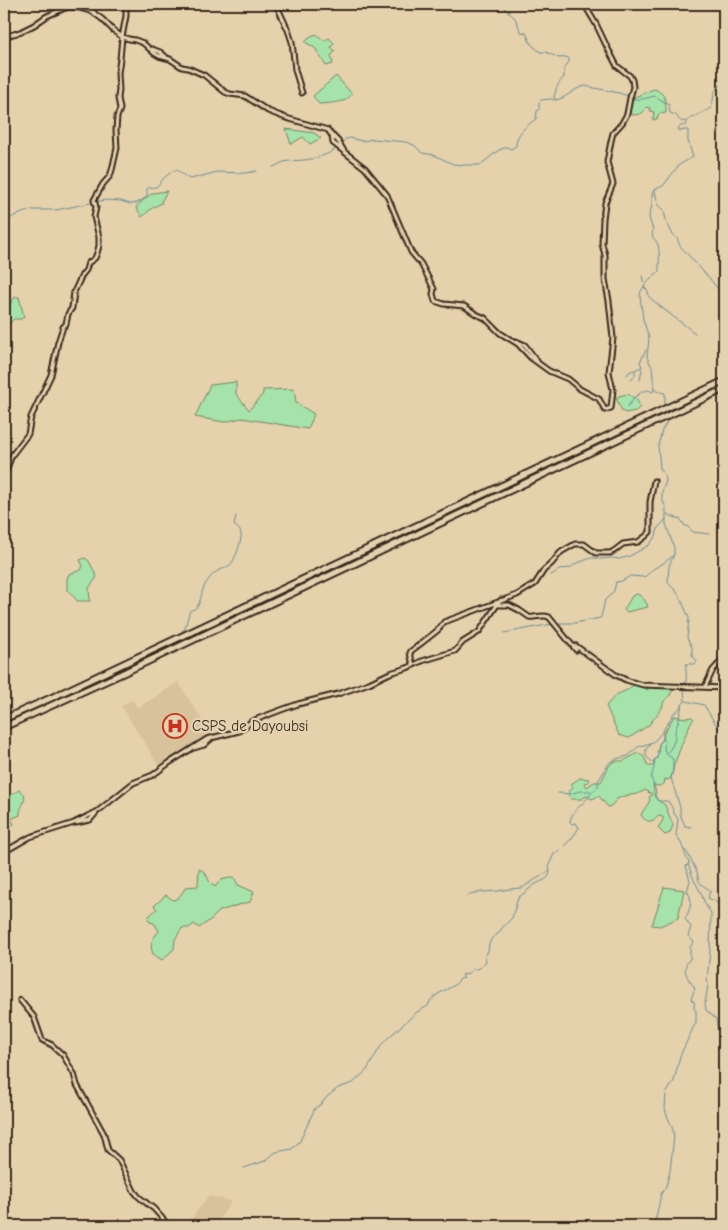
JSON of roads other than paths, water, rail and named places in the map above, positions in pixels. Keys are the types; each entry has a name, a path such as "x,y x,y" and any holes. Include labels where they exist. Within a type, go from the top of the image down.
{"highway":[{"path":"4,719 724,381"},
{"path":"4,727 724,389"}],"street":[{"path":"63,9 68,4"},
{"path":"90,4 95,14"},
{"path":"4,476 12,455 28,434 31,417 51,376 58,342 72,308 74,292 88,264 96,258 98,253 99,238 94,217 96,207 94,200 110,176 117,148 116,130 120,109 118,74 126,4"},
{"path":"276,4 292,42 295,70 302,94"},
{"path":"4,37 20,32 63,9 70,7 80,8 95,14 122,37 143,43 159,56 168,58 182,67 204,75 224,92 245,96 268,111 328,130 332,135 333,143 365,168 387,195 411,252 421,264 434,289 435,301 467,307 487,319 500,333 525,345 539,363 549,371 568,379 580,389 599,399 605,410 611,408 613,390 609,372 613,338 605,279 605,255 602,244 605,202 613,184 607,162 613,133 627,114 633,86 630,76 618,66 584,4"},
{"path":"413,665 411,651 420,646 444,622 517,595 535,584 544,570 561,552 575,544 584,544 596,553 610,553 623,544 638,542 650,534 650,502 654,481"},
{"path":"4,852 30,837 90,820 98,811 133,783 153,775 191,749 204,746 212,737 239,731 252,722 281,710 338,694 390,673 454,651 463,642 479,632 501,600"},
{"path":"490,604 509,605 529,617 546,615 576,648 626,680 643,686 724,688"},
{"path":"705,687 713,670 724,658"},
{"path":"20,1000 34,1017 42,1040 62,1055 74,1074 77,1085 104,1134 108,1150 119,1160 134,1191 169,1226"}],"waterway":[{"path":"504,4 505,9 515,18 521,32 526,33 531,44 540,52 569,59 564,68 564,77 554,97 556,100 585,86 628,96"},
{"path":"665,406 665,393 656,391 654,388 652,367 647,357 649,338 643,319 640,296 646,284 659,271 659,248 653,237 649,216 652,194 654,190 663,186 679,165 693,157 688,141 688,130 680,131 678,129 680,126 686,125 688,120 711,108 715,91 724,84"},
{"path":"632,98 640,99 655,96 669,105 670,113 676,115 681,121 686,121"},
{"path":"341,143 350,138 362,141 374,139 406,142 414,145 422,153 434,155 453,164 480,165 499,150 507,147 511,149 516,146 517,138 525,127 536,119 541,100 556,100"},
{"path":"273,167 286,161 317,158 337,148"},
{"path":"4,223 14,216 31,210 56,210 105,200 121,201 130,204 137,203 147,197 147,189 149,187 157,186 175,170 191,179 217,172 246,173 257,171"},
{"path":"655,191 658,204 664,210 666,221 680,246 724,297"},
{"path":"642,275 643,281 646,284"},
{"path":"644,287 648,291 649,297 695,333"},
{"path":"627,375 629,372 642,367 640,362 646,350"},
{"path":"640,380 642,369"},
{"path":"631,380 635,376 635,371"},
{"path":"627,407 641,391 648,390 653,392 654,388"},
{"path":"666,417 667,422 662,430 658,446 660,468 666,481 662,492 662,499 666,508 666,524 674,548 674,554 669,566 668,581 681,599 689,618 687,638 692,647 692,655 697,661 695,664 686,664 685,685"},
{"path":"667,514 681,520 693,532 709,534"},
{"path":"178,636 185,628 189,613 197,607 203,588 208,580 217,572 229,566 234,560 241,537 240,531 234,525 236,516"},
{"path":"551,575 561,569 570,568 591,558 619,559 630,556 649,545 656,536 658,528 666,519"},
{"path":"504,633 558,623 575,623 600,618 605,600 614,591 616,582 630,576 646,576 674,555"},
{"path":"170,648 175,642"},
{"path":"244,1168 265,1161 276,1152 292,1149 300,1141 315,1108 338,1088 353,1083 367,1070 382,1044 417,1012 428,1006 430,1001 438,994 464,978 463,974 466,975 486,961 485,957 492,938 512,918 518,898 549,876 549,865 554,854 572,838 579,828 576,823 572,824 570,822 572,816 598,787 598,781 610,762 628,756 638,747 653,742 685,701 684,689"},
{"path":"686,701 704,705 724,739"},
{"path":"682,705 675,731 675,739 666,754 673,759 671,778 680,807 680,814 685,826 691,827"},
{"path":"652,1226 670,1171 674,1136 665,1108 666,1094 674,1081 680,1056 696,1024 695,1003 691,999 695,988 685,970 690,959 690,947 694,942 688,936 691,927 685,919 690,909 691,901 687,891 690,881 686,866 689,862 676,835 678,819 668,801 658,801 651,778 654,760 657,758 659,744 663,739 663,730"},
{"path":"663,739 665,741 664,749 666,753"},
{"path":"653,742 646,749 646,756 654,764"},
{"path":"558,793 570,794 580,791 591,791"},
{"path":"685,850 697,872 699,881 710,890 708,898 715,901 724,910"},
{"path":"688,864 705,904 711,913 708,985 705,1004 706,1010 716,1019 718,1032"},
{"path":"466,896 482,892 522,888 549,871"}],"place":[{"name":"CSPS de Dayoubsi","path":"175,726"}]}
